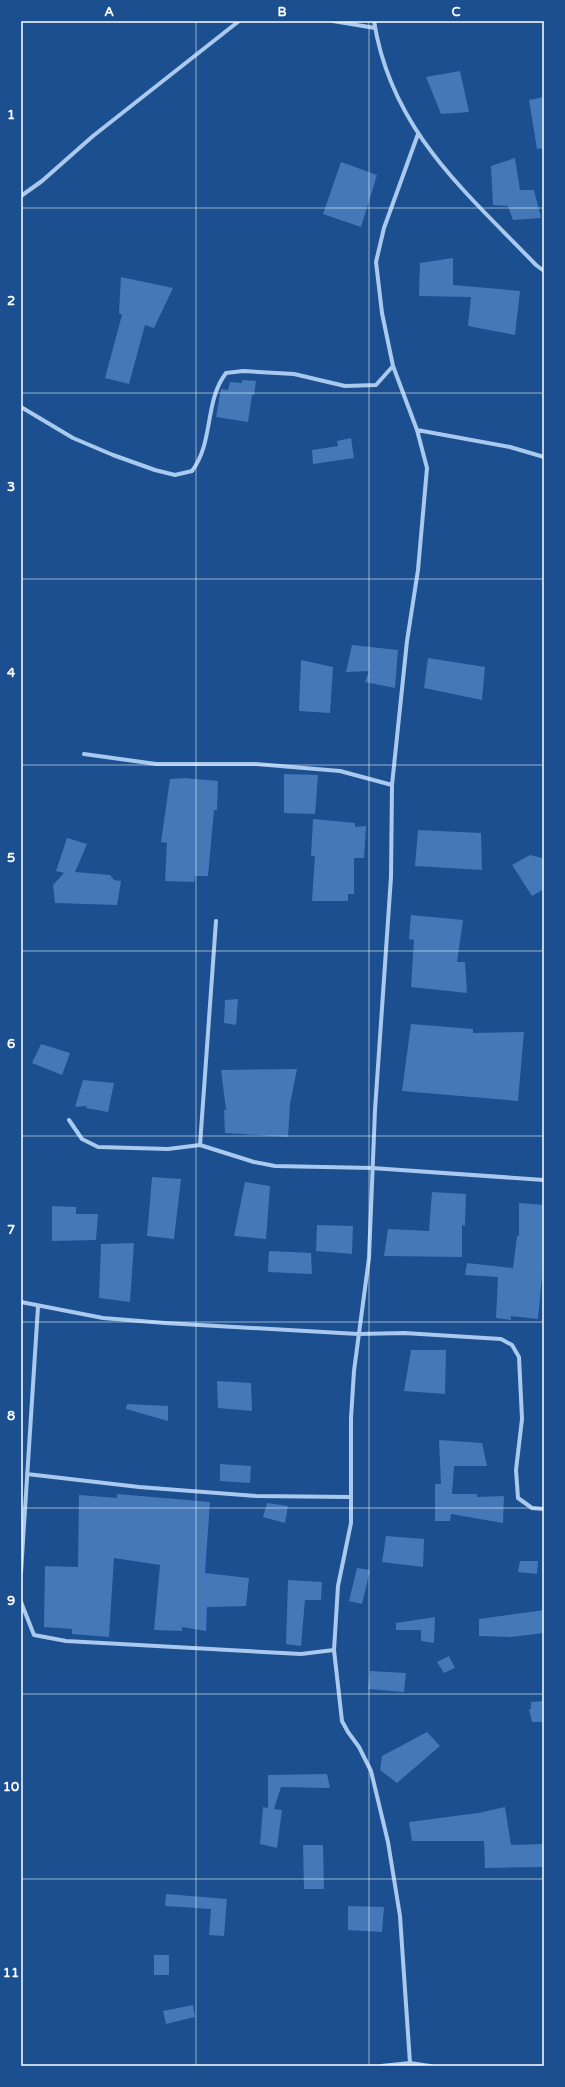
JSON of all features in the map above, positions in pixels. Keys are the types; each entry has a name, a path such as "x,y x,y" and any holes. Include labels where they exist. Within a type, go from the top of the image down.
{"street":[{"path":"21,196 42,181 93,136 239,21"},
{"path":"333,21 375,28"},
{"path":"374,21 398,101 418,134 478,208 544,271"},
{"path":"410,2063 400,1916 388,1842 370,1771 359,1746 348,1732 342,1721 334,1650 338,1586 351,1523 349,1497 351,1418 358,1334 369,1258 372,1168 391,878 392,785 406,656 418,570 427,468 416,430 393,366 382,313 376,262 384,228 418,134"},
{"path":"21,407 73,438 120,458 175,475 192,471 200,460 212,402 218,384 226,373 244,370 294,374 346,386 376,385 393,366"},
{"path":"416,430 510,448 544,457"},
{"path":"84,754 156,764 256,764 332,771 392,785"},
{"path":"200,1144 216,921"},
{"path":"69,1120 82,1139 98,1147 168,1149 200,1144 254,1162 276,1166 372,1168 544,1180"},
{"path":"21,1302 38,1307 103,1318 358,1334 404,1333 501,1339 512,1346 519,1357 522,1419 516,1470 518,1498 532,1508 544,1509"},
{"path":"21,1572 38,1307"},
{"path":"27,1474 139,1487 256,1496 349,1497"},
{"path":"21,1602 34,1635 66,1641 301,1654 334,1650"},
{"path":"381,2066 410,2063 430,2066"}],"building":[{"path":"460,71 469,112 441,114 426,77"},
{"path":"544,97 544,148 537,149 529,100"},
{"path":"515,158 520,190 534,190 541,218 513,220 508,206 493,205 491,166"},
{"path":"341,162 377,175 361,227 323,214"},
{"path":"453,258 453,285 520,291 515,335 468,326 471,297 419,296 420,263"},
{"path":"121,277 173,288 154,328 145,325 129,384 105,378 122,315 119,313"},
{"path":"242,380 256,381 254,395 252,395 248,422 216,417 221,389 228,390 230,382 242,383"},
{"path":"351,438 354,458 313,464 312,450 338,446 337,441"},
{"path":"352,645 398,650 395,688 365,682 369,671 346,672"},
{"path":"428,658 485,667 482,700 424,688"},
{"path":"301,660 333,667 330,713 299,711"},
{"path":"284,774 318,775 315,814 284,813"},
{"path":"185,778 218,781 217,810 214,810 208,876 195,876 194,882 165,881 167,843 161,842 170,779"},
{"path":"313,819 355,823 355,827 366,826 364,858 354,858 354,894 348,894 348,901 312,901 315,856 311,856"},
{"path":"418,830 481,833 482,870 415,866"},
{"path":"67,838 87,844 75,872 110,875 114,880 121,881 117,905 55,903 53,885 64,873 56,871"},
{"path":"530,855 542,858 544,862 544,889 532,896 512,865"},
{"path":"411,915 463,920 457,962 465,962 467,993 411,987 414,940 409,939"},
{"path":"238,999 236,1025 224,1023 225,1000"},
{"path":"411,1024 473,1029 473,1033 524,1032 518,1101 402,1091"},
{"path":"41,1044 70,1053 62,1075 32,1063"},
{"path":"297,1069 290,1104 288,1137 225,1133 224,1110 226,1110 221,1070"},
{"path":"83,1080 114,1083 108,1112 86,1108 87,1106 75,1107"},
{"path":"152,1177 181,1179 174,1239 147,1236"},
{"path":"245,1182 270,1186 266,1239 234,1236"},
{"path":"432,1192 466,1194 465,1226 462,1225 462,1257 384,1256 388,1229 429,1231"},
{"path":"519,1203 544,1205 544,1255 538,1319 511,1316 511,1320 496,1318 498,1277 465,1275 467,1263 513,1268 517,1236 519,1236"},
{"path":"52,1206 76,1207 76,1214 98,1214 96,1240 52,1241"},
{"path":"317,1225 353,1226 352,1254 316,1251"},
{"path":"134,1243 130,1302 99,1298 101,1244"},
{"path":"269,1251 311,1253 312,1274 268,1272"},
{"path":"411,1350 446,1350 445,1394 404,1391"},
{"path":"217,1381 251,1383 252,1411 218,1408"},
{"path":"127,1404 168,1406 168,1421 126,1409"},
{"path":"439,1440 482,1443 487,1466 454,1466 452,1494 477,1494 477,1497 504,1496 503,1523 451,1514 450,1521 435,1521 435,1484 441,1484"},
{"path":"220,1464 251,1466 250,1483 220,1481"},
{"path":"117,1494 210,1502 205,1573 249,1578 246,1606 207,1607 206,1631 182,1627 182,1631 154,1630 160,1565 114,1558 109,1637 72,1634 72,1629 44,1627 45,1566 78,1567 79,1495 117,1498"},
{"path":"267,1503 288,1506 285,1523 263,1517"},
{"path":"386,1536 424,1539 423,1567 382,1562"},
{"path":"520,1561 538,1561 537,1574 518,1572"},
{"path":"357,1568 370,1570 362,1604 349,1601"},
{"path":"288,1580 322,1582 321,1600 305,1600 301,1646 286,1644"},
{"path":"544,1610 544,1633 511,1637 479,1636 479,1619"},
{"path":"435,1617 434,1643 421,1641 421,1630 396,1630 396,1623"},
{"path":"449,1656 455,1668 444,1673 437,1662"},
{"path":"370,1671 406,1673 404,1692 368,1689"},
{"path":"544,1701 544,1722 532,1722 529,1709 531,1709 531,1702"},
{"path":"427,1732 440,1746 397,1783 380,1770 382,1756"},
{"path":"327,1774 330,1788 281,1787 274,1809 282,1810 277,1848 260,1844 263,1807 268,1808 268,1775"},
{"path":"505,1807 511,1845 544,1844 544,1867 485,1868 484,1841 412,1841 409,1822 478,1813"},
{"path":"303,1845 323,1845 324,1889 304,1889"},
{"path":"166,1894 227,1899 224,1936 209,1935 211,1909 165,1906"},
{"path":"348,1906 384,1907 382,1932 348,1930"},
{"path":"154,1955 169,1955 169,1975 154,1975"},
{"path":"193,2005 195,2017 166,2024 163,2011"}]}
